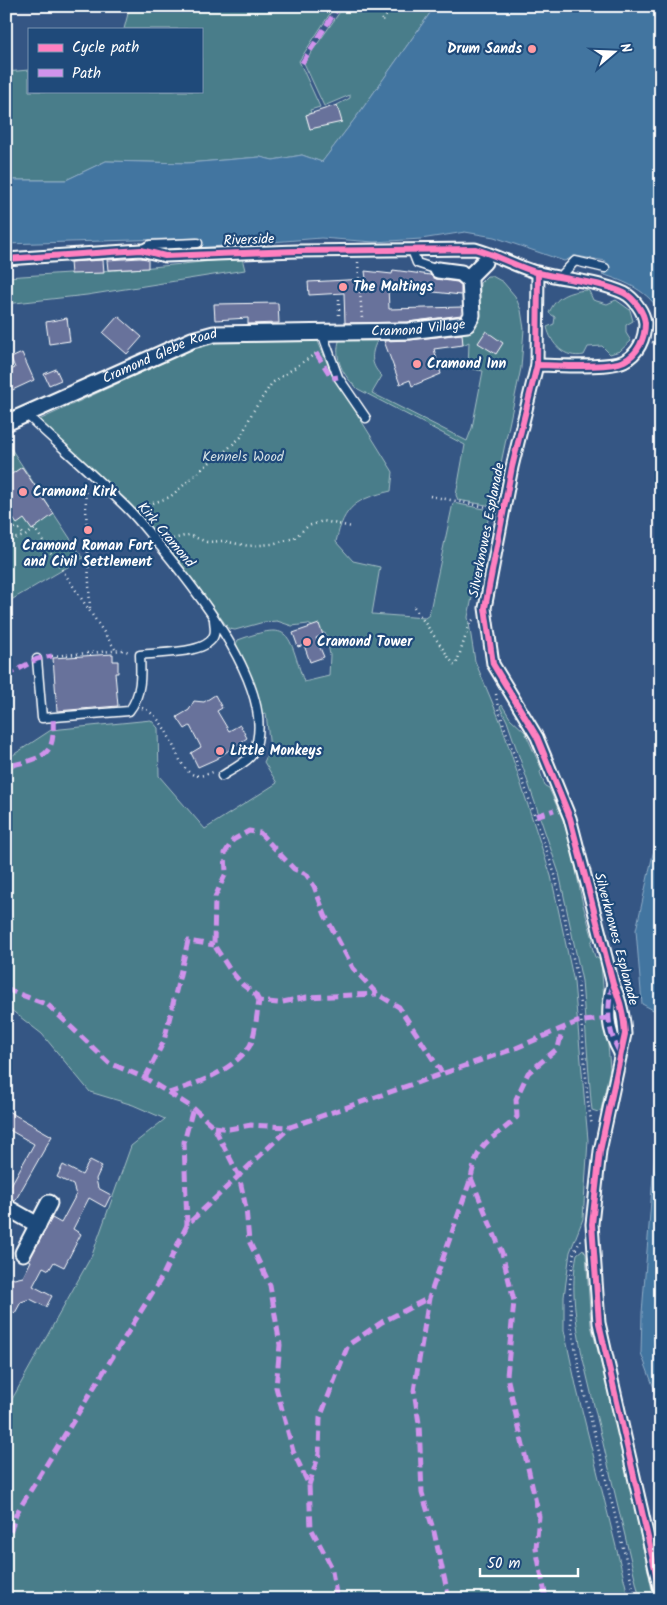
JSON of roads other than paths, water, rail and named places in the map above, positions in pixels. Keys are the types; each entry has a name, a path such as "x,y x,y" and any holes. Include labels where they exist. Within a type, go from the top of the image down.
{"street":[{"name":"Riverside","path":"6,259 141,250 165,256 463,249 488,258"},
{"path":"438,270 461,273 468,278 488,258 626,294 640,307 645,321 644,334 637,350 623,361 603,364 536,365"},
{"name":"Silverknowes Esplanade","path":"538,272 536,365 484,608 493,664 537,737 570,818 613,984 608,1004 608,1018 611,1037 620,1053 600,1151 592,1224 598,1323 661,1595"},
{"name":"Cramond Village","path":"324,340 340,332 435,329 467,324 472,315 471,284 468,278"},
{"name":"Cramond Glebe Road","path":"6,423 192,340 206,336 324,340"},
{"path":"23,1253 49,1203"},
{"path":"6,1208 38,1225"}],"lane":[{"path":"141,250 150,245 198,243"},
{"path":"412,250 417,263 438,270"},
{"path":"560,277 575,261 605,268"},
{"path":"324,340 338,377 366,418"},
{"name":"Kirk Cramond","path":"26,414 130,511 186,578 228,639 245,673 257,710 258,736 252,756 222,776"},
{"path":"37,659 42,718 129,711 134,705 141,675 140,654 195,650 208,643 214,635 214,617"}],"water":[{"path":"435,6 661,6 661,314 650,299 636,288 602,274 606,261 576,256 564,261 494,237 465,232 421,239 374,242 321,238 198,248 197,238 6,244 6,180 66,180 106,161 187,163 260,157 273,160 302,155 322,162"},
{"path":"661,818 661,1014 642,1004 636,930"},
{"path":"661,1076 661,1407 641,1353 642,1313"}],"place":[{"name":"Drum Sands","path":"532,49"},
{"name":"The Maltings","path":"343,287"},
{"name":"Cramond Inn","path":"417,364"},
{"name":"Cramond Kirk","path":"23,492"},
{"name":"Cramond Roman Fort and Civil Settlement","path":"88,530"},
{"name":"Cramond Tower","path":"307,642"},
{"name":"Little Monkeys","path":"220,751"}],"park label":[{"name":"Kennels Wood","path":"243,457"}]}
